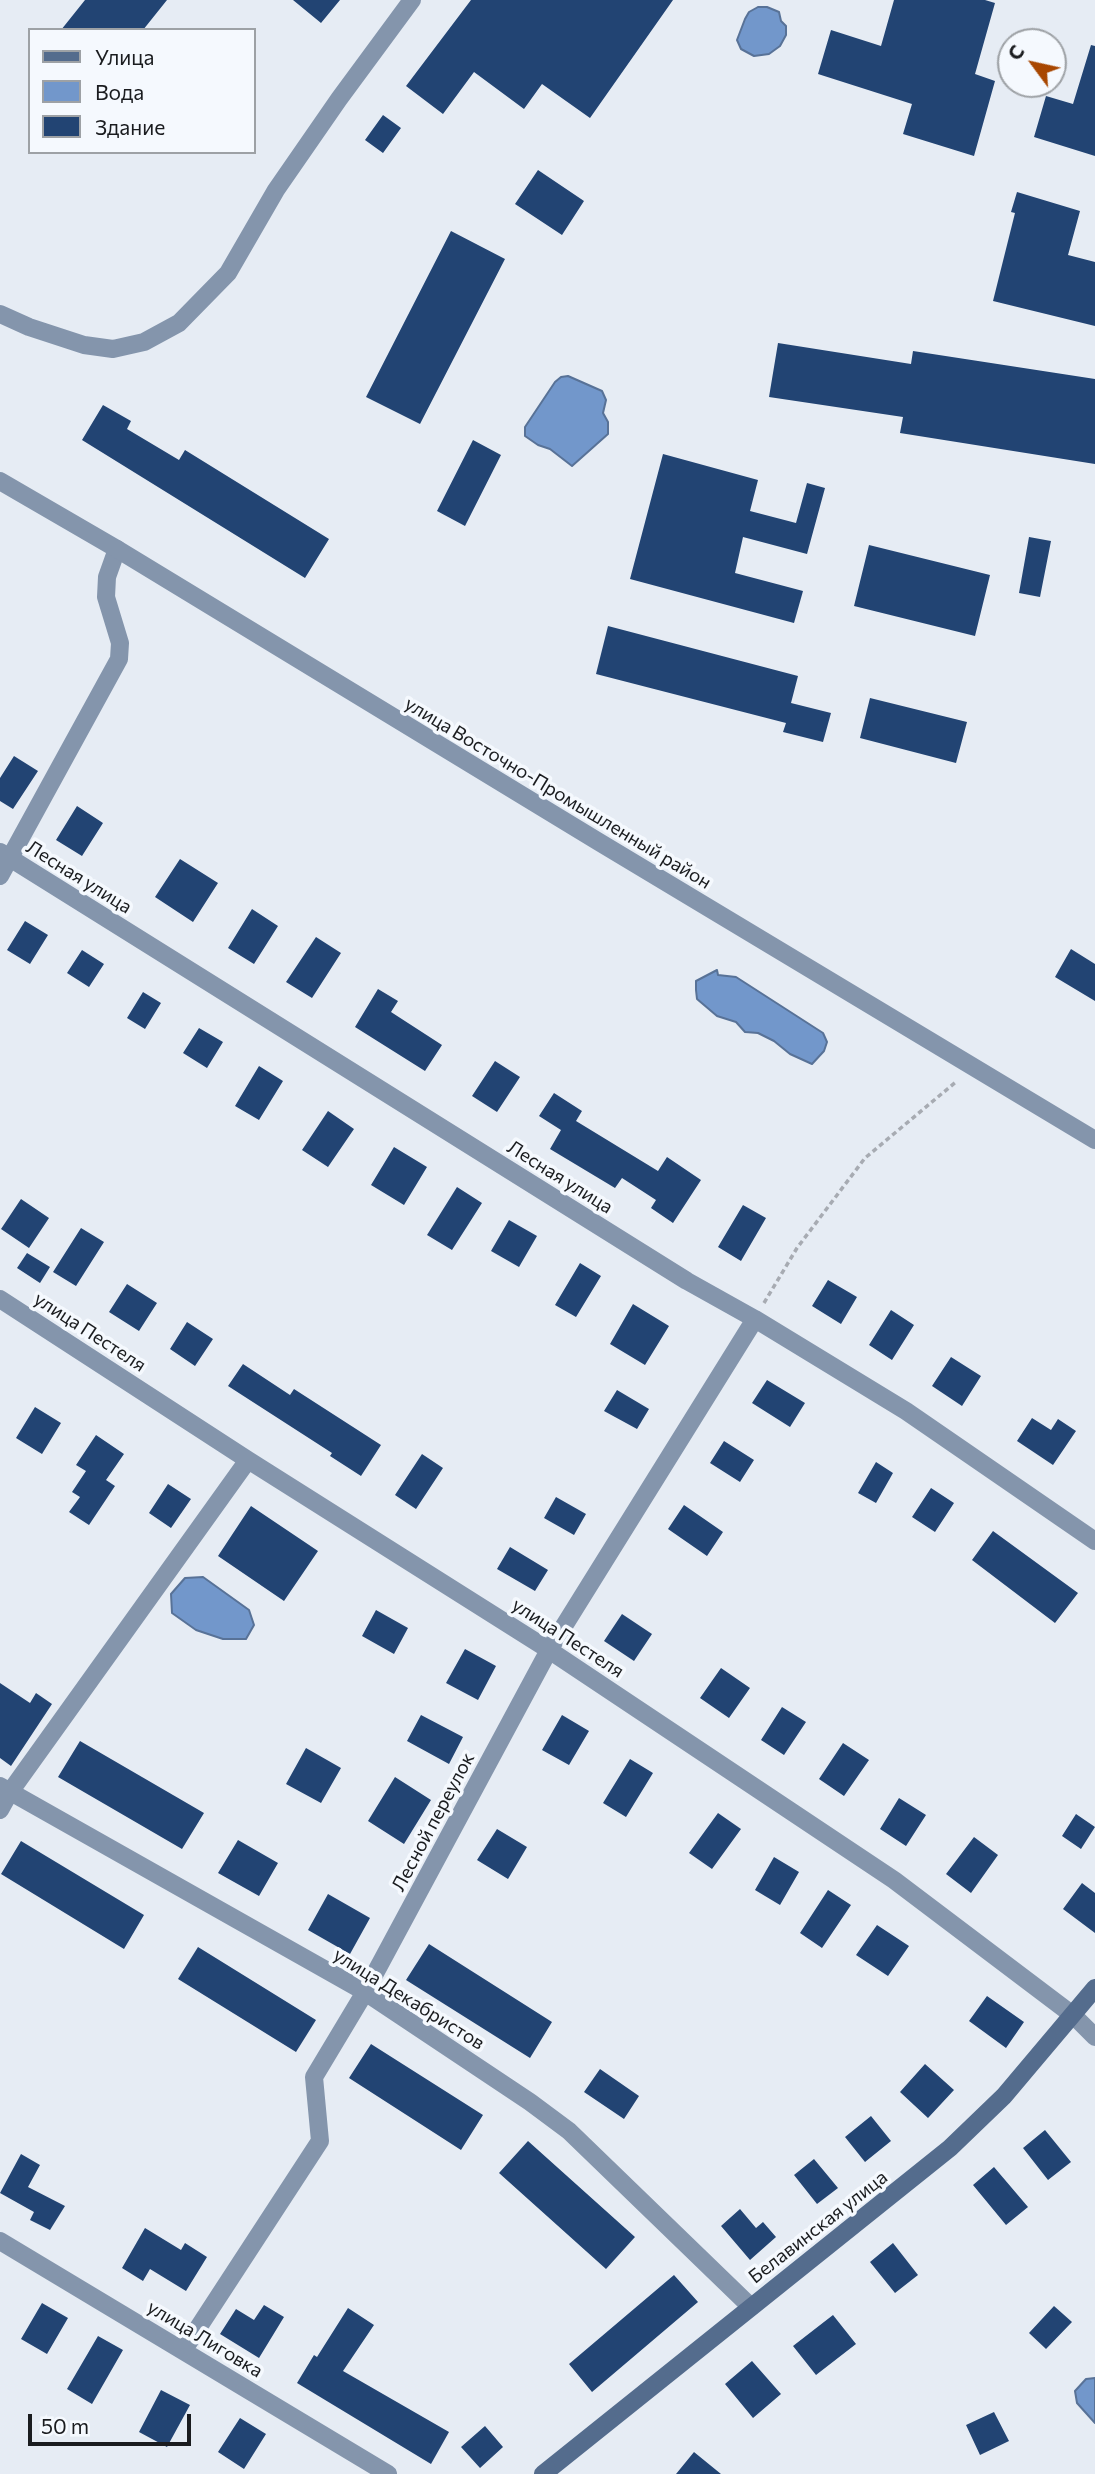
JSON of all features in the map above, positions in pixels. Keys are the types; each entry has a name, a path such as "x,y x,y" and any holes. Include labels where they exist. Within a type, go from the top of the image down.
{"main road":[{"name":"Белавинская улица","path":"543,2474 950,2148 1004,2096 1095,1988"}],"street":[{"path":"0,314 83,345 113,349 144,342 179,323 228,273 276,190 412,0"},
{"name":"улица Восточно-Промышленный район","path":"0,481 1095,1140"},
{"path":"0,876 5,855 119,659 120,643 106,597 107,577 117,549"},
{"name":"Лесная улица","path":"5,855 687,1281 755,1318 906,1411 1095,1541"},
{"name":"улица Пестеля","path":"0,1299 549,1650 894,1880 1074,2015 1095,2037"},
{"name":"Лесной переулок","path":"183,2351 320,2141 314,2077 365,1992 549,1650 755,1318"},
{"path":"0,1810 5,1789 248,1460"},
{"name":"улица Декабристов","path":"5,1789 365,1992 530,2102 569,2131 751,2307"},
{"name":"улица Лиговка","path":"0,2241 388,2474"}],"path":[{"path":"755,1318 797,1248 864,1158 975,1066"}],"water":[{"path":"758,7 779,12 781,21 786,26 786,35 780,46 769,54 754,56 741,49 737,40 749,12"},
{"path":"568,376 602,391 606,400 603,413 608,422 608,434 572,466 550,449 525,436 525,427 555,382"},
{"path":"717,970 718,975 736,977 823,1033 827,1042 824,1051 812,1064 790,1054 774,1041 758,1033 745,1032 736,1022 717,1016 697,999 696,981"},
{"path":"203,1577 249,1610 254,1625 246,1639 223,1639 196,1630 172,1613 171,1594 185,1578"},
{"path":"1095,2378 1095,2423 1077,2403 1075,2391 1086,2379"}],"building":[{"path":"85,0 167,0 145,28 63,28"},
{"path":"293,0 340,0 321,23"},
{"path":"471,0 673,0 590,118 542,84 524,109 474,72 443,114 406,86"},
{"path":"894,0 985,0 995,3 975,74 995,81 974,156 903,134 912,104 818,74 831,30 881,46"},
{"path":"1091,45 1095,46 1095,156 1034,137 1045,98 1073,104"},
{"path":"383,115 401,128 383,153 365,140"},
{"path":"538,170 584,201 562,235 515,204"},
{"path":"1017,192 1080,211 1068,255 1095,262 1095,326 993,301 1015,213 1011,212"},
{"path":"451,231 505,259 420,424 366,397"},
{"path":"778,343 911,364 913,351 1095,379 1095,464 900,433 903,417 769,397"},
{"path":"103,405 131,421 127,429 179,460 185,450 329,539 305,578 82,440"},
{"path":"473,440 501,455 465,526 437,511"},
{"path":"663,454 758,480 750,511 796,523 807,483 825,488 807,554 743,537 735,573 803,591 794,623 630,579"},
{"path":"1029,537 1051,541 1040,597 1019,593"},
{"path":"869,545 990,575 975,636 854,606"},
{"path":"608,626 798,676 791,703 831,713 823,742 783,732 786,723 596,674"},
{"path":"870,698 967,722 956,763 860,738"},
{"path":"14,756 38,771 13,809 0,801 0,778"},
{"path":"77,806 103,823 82,856 56,840"},
{"path":"180,859 218,883 193,922 155,897"},
{"path":"252,909 278,926 254,964 228,948"},
{"path":"25,921 48,935 30,964 7,950"},
{"path":"316,937 341,953 312,998 286,982"},
{"path":"1071,949 1095,964 1095,1001 1055,977"},
{"path":"82,950 104,964 89,987 67,973"},
{"path":"378,989 398,1001 391,1012 442,1045 425,1071 355,1027"},
{"path":"143,992 161,1003 145,1029 127,1018"},
{"path":"199,1028 223,1042 207,1068 183,1053"},
{"path":"495,1061 520,1077 497,1112 472,1096"},
{"path":"259,1066 283,1081 259,1120 235,1106"},
{"path":"554,1093 582,1111 576,1121 658,1171 667,1157 701,1180 673,1223 651,1208 656,1200 622,1178 615,1188 550,1149 561,1130 539,1116"},
{"path":"328,1111 354,1129 328,1167 302,1150"},
{"path":"394,1147 427,1167 404,1205 371,1185"},
{"path":"457,1187 482,1203 452,1250 427,1235"},
{"path":"21,1199 49,1218 29,1248 1,1229"},
{"path":"743,1205 766,1218 741,1261 718,1247"},
{"path":"509,1220 537,1236 519,1267 491,1251"},
{"path":"81,1228 104,1242 76,1286 53,1272"},
{"path":"27,1253 50,1267 40,1283 17,1268"},
{"path":"580,1263 601,1276 576,1317 555,1305"},
{"path":"828,1280 857,1297 841,1324 812,1306"},
{"path":"127,1284 157,1303 139,1331 109,1312"},
{"path":"633,1304 669,1326 645,1365 610,1344"},
{"path":"891,1310 914,1325 892,1360 869,1345"},
{"path":"187,1322 213,1339 195,1366 170,1349"},
{"path":"951,1357 981,1376 962,1406 932,1386"},
{"path":"243,1364 290,1395 294,1389 381,1445 361,1476 330,1456 332,1453 228,1386"},
{"path":"767,1380 805,1403 790,1427 752,1403"},
{"path":"617,1390 649,1409 637,1429 604,1411"},
{"path":"35,1407 61,1423 42,1454 16,1438"},
{"path":"1032,1418 1051,1430 1058,1419 1076,1431 1053,1465 1017,1441"},
{"path":"96,1435 124,1454 106,1480 115,1486 89,1525 69,1512 80,1497 72,1492 86,1471 76,1465"},
{"path":"724,1441 754,1460 740,1482 710,1463"},
{"path":"422,1454 443,1468 416,1509 395,1495"},
{"path":"876,1462 893,1473 876,1503 858,1493"},
{"path":"168,1484 191,1499 171,1528 149,1513"},
{"path":"931,1488 954,1503 935,1532 912,1517"},
{"path":"556,1497 586,1514 574,1535 544,1518"},
{"path":"684,1505 723,1532 707,1556 668,1529"},
{"path":"251,1506 318,1551 284,1601 218,1556"},
{"path":"993,1531 1078,1593 1055,1623 972,1560"},
{"path":"510,1547 548,1570 535,1591 497,1569"},
{"path":"376,1610 408,1628 394,1654 362,1636"},
{"path":"622,1614 652,1634 634,1661 604,1641"},
{"path":"465,1649 496,1666 478,1700 446,1683"},
{"path":"721,1668 750,1688 729,1718 700,1698"},
{"path":"0,1683 30,1703 36,1693 52,1704 11,1766 0,1758"},
{"path":"782,1707 806,1722 784,1755 761,1740"},
{"path":"421,1715 463,1737 449,1764 407,1741"},
{"path":"562,1715 589,1731 569,1765 542,1750"},
{"path":"80,1741 204,1813 182,1849 58,1777"},
{"path":"843,1743 869,1760 844,1796 819,1779"},
{"path":"306,1748 341,1768 321,1803 286,1784"},
{"path":"630,1759 653,1773 626,1817 603,1803"},
{"path":"395,1777 431,1800 404,1844 368,1821"},
{"path":"899,1798 926,1815 906,1846 880,1829"},
{"path":"718,1813 741,1829 712,1869 689,1853"},
{"path":"1076,1814 1095,1827 1081,1849 1062,1836"},
{"path":"497,1829 527,1847 508,1879 477,1860"},
{"path":"974,1837 998,1855 971,1893 946,1874"},
{"path":"238,1840 278,1863 259,1896 218,1873"},
{"path":"21,1841 144,1915 124,1949 1,1874"},
{"path":"774,1857 799,1872 780,1905 755,1890"},
{"path":"1082,1883 1095,1893 1095,1933 1063,1909"},
{"path":"828,1890 851,1905 822,1948 800,1933"},
{"path":"328,1894 370,1918 350,1954 308,1930"},
{"path":"877,1925 909,1946 888,1976 856,1955"},
{"path":"429,1944 552,2022 530,2058 406,1980"},
{"path":"198,1947 316,2020 296,2052 178,1979"},
{"path":"987,1996 1024,2022 1006,2048 969,2021"},
{"path":"371,2044 483,2115 461,2150 349,2078"},
{"path":"925,2064 954,2090 928,2118 900,2092"},
{"path":"600,2069 639,2096 624,2119 584,2092"},
{"path":"871,2116 891,2141 865,2162 845,2137"},
{"path":"1045,2130 1071,2162 1048,2180 1023,2148"},
{"path":"528,2141 635,2237 606,2269 499,2173"},
{"path":"21,2154 40,2165 28,2187 65,2206 50,2230 30,2220 34,2212 0,2193"},
{"path":"814,2159 838,2188 817,2204 794,2175"},
{"path":"994,2167 1028,2207 1006,2225 973,2185"},
{"path":"740,2209 756,2228 763,2222 776,2237 750,2260 721,2226"},
{"path":"145,2228 181,2250 185,2243 207,2257 186,2291 150,2269 143,2281 122,2268"},
{"path":"893,2243 918,2275 895,2293 870,2262"},
{"path":"674,2275 698,2302 592,2392 569,2364"},
{"path":"42,2303 68,2318 47,2354 21,2339"},
{"path":"264,2305 284,2317 259,2358 220,2334 236,2309 254,2320"},
{"path":"1054,2306 1072,2322 1046,2349 1029,2333"},
{"path":"348,2308 374,2325 343,2371 449,2432 431,2464 297,2383"},
{"path":"833,2315 856,2344 816,2375 793,2346"},
{"path":"98,2336 123,2350 92,2404 67,2389"},
{"path":"752,2361 781,2394 753,2418 725,2384"},
{"path":"161,2390 190,2405 167,2447 139,2432"},
{"path":"994,2412 1009,2441 980,2455 966,2425"},
{"path":"240,2418 266,2434 244,2469 218,2452"},
{"path":"485,2426 503,2447 480,2468 461,2447"},
{"path":"694,2452 721,2474 676,2474"}]}
